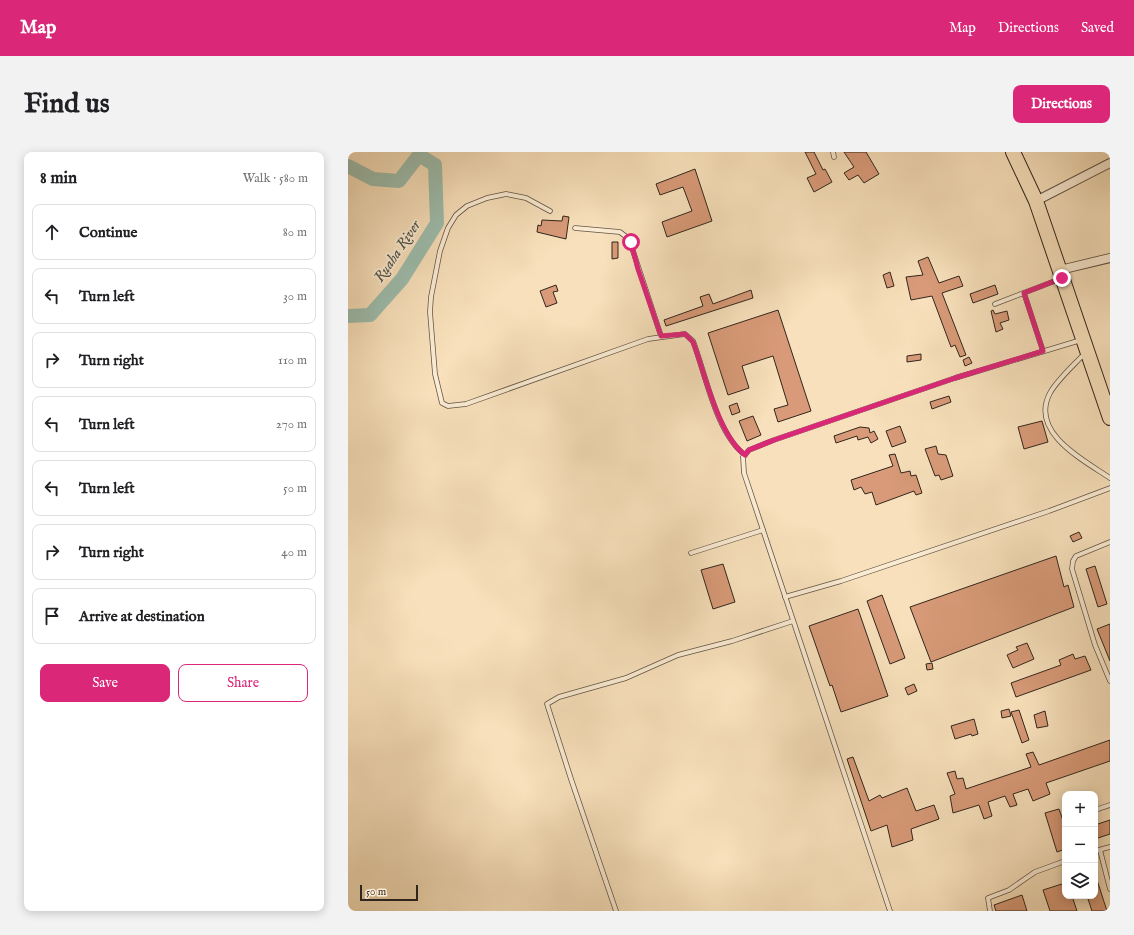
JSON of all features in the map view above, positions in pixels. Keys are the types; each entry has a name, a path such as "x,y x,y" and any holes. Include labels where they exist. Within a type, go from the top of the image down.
{"highway":[{"path":"1013,152 1036,201 1110,418"}],"street":[{"path":"1036,201 1110,163"},
{"path":"1061,274 1110,258"}],"lane":[{"path":"550,211 526,198 506,194 487,198 467,206 456,214 448,228 440,251 431,297 430,312 435,374 442,403 453,407 477,401 597,356 661,336 685,334 693,342 722,424 738,448 745,455"},
{"path":"575,228 620,232 629,239 661,336"},
{"path":"994,304 1024,293 1061,274"},
{"path":"1024,293 1043,351"},
{"path":"890,911 744,473 742,460 749,450 774,440 955,378 1043,351 1085,345"},
{"path":"1085,345 1050,391 1044,405 1045,419 1053,434 1067,448 1110,478"},
{"path":"785,597 841,581 1049,511 1110,488"},
{"path":"691,553 763,530"},
{"path":"1110,542 1076,556 1073,561 1072,569 1095,645 1110,681"},
{"path":"616,911 570,779 547,704 559,697 626,678 678,655 725,643 793,621"},
{"path":"1098,809 1110,805"},
{"path":"1098,851 1110,847"},
{"path":"1098,854 1110,889"},
{"path":"990,911 988,898 1009,890 1035,872 1062,861"}],"building":[{"path":"805,152 814,152 823,170 825,169 832,182 814,192 807,178 816,174"},
{"path":"844,152 866,152 879,174 864,183 858,175 849,180 844,173 854,167"},
{"path":"695,169 712,221 667,237 662,222 692,211 683,187 660,195 656,184"},
{"path":"563,216 569,217 566,239 537,232 538,225 541,226 542,220 562,221"},
{"path":"612,242 618,242 618,258 612,259"},
{"path":"928,257 939,283 959,276 963,286 942,293 966,355 960,357 955,345 951,347 932,296 911,300 906,277 923,275 918,261"},
{"path":"890,272 894,286 887,288 883,275"},
{"path":"556,285 558,291 553,292 557,303 546,307 540,291"},
{"path":"995,285 998,294 973,303 970,294"},
{"path":"751,290 753,298 666,326 664,320 703,306 700,297 709,294 713,304"},
{"path":"778,310 811,411 778,422 774,409 788,405 773,356 742,366 749,388 728,395 708,333"},
{"path":"993,310 995,314 1007,311 1009,320 1000,323 1003,329 996,332 991,311"},
{"path":"921,354 921,360 907,362 907,356"},
{"path":"969,357 972,363 965,366 963,360"},
{"path":"949,396 951,402 932,409 930,402"},
{"path":"737,403 740,412 732,415 729,406"},
{"path":"753,416 761,435 747,441 739,421"},
{"path":"1042,421 1048,442 1024,449 1018,427"},
{"path":"900,426 906,442 892,447 886,431"},
{"path":"860,427 869,428 870,433 874,431 878,439 871,443 868,437 858,440 857,436 836,443 834,436"},
{"path":"936,446 938,454 946,455 953,476 941,480 939,475 935,476 925,449"},
{"path":"895,454 901,473 910,471 911,476 916,475 922,493 916,495 914,491 876,505 872,492 865,494 861,487 854,490 851,480 893,466 889,455"},
{"path":"1079,532 1082,538 1073,542 1070,536"},
{"path":"1056,556 1064,587 1068,585 1074,607 931,662 910,607"},
{"path":"723,564 735,602 713,609 701,570"},
{"path":"1095,566 1107,604 1098,607 1086,569"},
{"path":"882,595 905,658 890,664 867,601"},
{"path":"858,609 888,696 841,712 832,685 830,686 809,626"},
{"path":"1110,624 1110,661 1097,629"},
{"path":"1027,643 1034,659 1013,668 1007,655 1018,650 1016,647"},
{"path":"1073,654 1075,659 1085,656 1091,670 1016,697 1011,683 1061,665 1059,660"},
{"path":"932,663 933,669 927,670 926,664"},
{"path":"914,684 917,691 908,695 905,688"},
{"path":"1009,709 1011,716 1002,718 1001,711"},
{"path":"1019,710 1029,740 1022,743 1011,712"},
{"path":"1045,711 1048,726 1037,728 1034,715"},
{"path":"974,719 978,734 972,736 971,734 955,739 951,726"},
{"path":"1110,740 1110,761 1046,783 1050,794 1033,801 1028,789 1013,794 1017,805 1010,807 1005,796 988,802 992,816 984,819 979,805 953,813 950,796 955,794 947,773 955,771 957,779 963,778 966,789 1031,767 1026,754 1033,752 1039,765"},
{"path":"853,757 869,801 880,795 882,798 907,788 916,811 934,805 939,819 911,829 913,840 892,847 887,825 871,831 847,759"},
{"path":"1059,809 1062,818 1062,850 1057,852 1045,813"},
{"path":"1110,820 1110,834 1098,838 1098,824"},
{"path":"1098,883 1107,911 1092,911 1088,899 1098,899"},
{"path":"1062,884 1062,899 1073,899 1077,911 1050,911 1043,890"},
{"path":"1022,895 1027,911 996,911 994,905"}],"waterway":[{"name":"Ruaha River","path":"348,166 373,179 399,181 419,155 435,165 437,223 402,279 370,315 348,316"}],"route":[{"path":"631,242 638,269 661,336 679,334 689,336 693,342 722,424 728,435 745,455 749,450 774,440 955,378 1043,351 1024,293 1062,278"}]}
